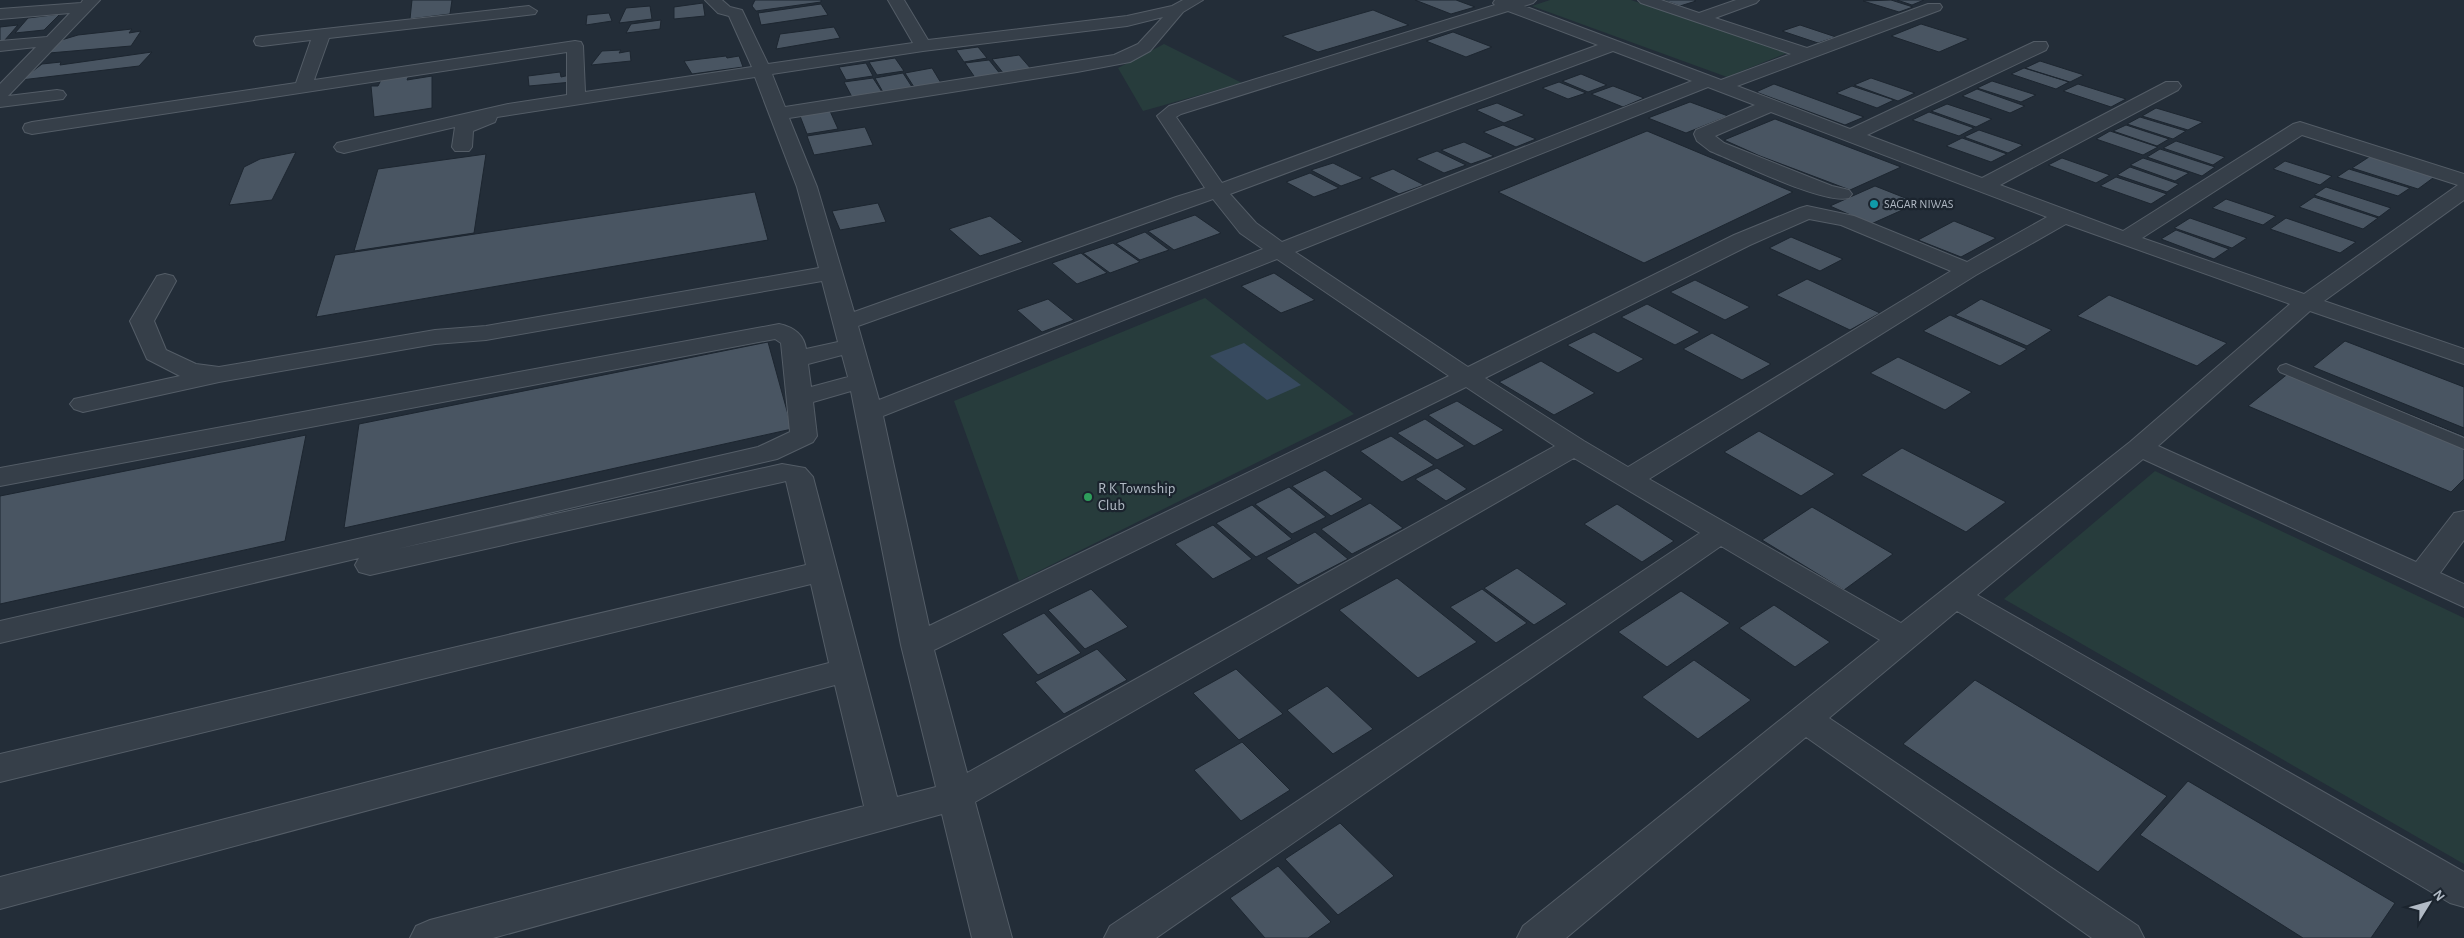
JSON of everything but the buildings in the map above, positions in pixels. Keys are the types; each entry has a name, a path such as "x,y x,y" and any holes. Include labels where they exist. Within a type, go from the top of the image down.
{"street":[{"path":"713,0 724,10 736,13 762,71 807,187 869,413 917,645 992,938"},
{"path":"896,0 923,46"},
{"path":"344,147 508,109 923,46 1127,21 1177,9 1195,0"},
{"path":"1646,0 1807,54"},
{"path":"1699,18 1751,0"},
{"path":"1904,639 1574,447 1279,251 1248,228 1218,191 1166,116 1170,113 1509,2 1611,46 2125,238 2464,357"},
{"path":"0,14 89,4"},
{"path":"4,86 89,4"},
{"path":"262,41 530,5 523,40"},
{"path":"869,413 1279,251 1713,84 1807,54 1934,7"},
{"path":"778,114 1077,67 1118,58 1137,52 1160,32 1177,9"},
{"path":"303,87 322,34"},
{"path":"0,102 58,95 32,128 303,87 523,40 575,46 576,99"},
{"path":"0,46 52,41"},
{"path":"796,359 848,334 1183,201 1218,191 1611,46"},
{"path":"1852,135 2040,46"},
{"path":"1984,185 2172,86"},
{"path":"1771,105 1703,134 1704,137 1717,147 1827,190 1842,194"},
{"path":"462,147 464,128 508,109"},
{"path":"2125,238 2300,128 2464,181"},
{"path":"1537,938 1904,639 1954,596 2140,448 2306,303 2464,190"},
{"path":"917,645 1467,377 1742,240 1808,212 1847,220 1968,270"},
{"path":"1630,478 1968,270 2066,215"},
{"path":"83,404 219,375 435,337 486,333 831,274"},
{"path":"165,281 142,321 156,354 190,371 219,375"},
{"path":"0,477 779,332 793,340 804,436 767,453 0,632"},
{"path":"801,397 861,381"},
{"path":"430,938 956,796 1574,447"},
{"path":"2140,448 2464,596"},
{"path":"0,647 791,472 799,477 884,815"},
{"path":"2421,576 2464,520"},
{"path":"1124,938 1721,532"},
{"path":"0,768 822,570"},
{"path":"1954,596 2464,891"},
{"path":"0,893 847,670"},
{"path":"1806,719 2124,938"}],"lane":[{"path":"2286,369 2464,444"}],"green space":[{"path":"1550,0 1631,0 1787,53 1727,77 1532,6"},
{"path":"1164,44 1242,83 1143,111 1118,68"},
{"name":"R K Township Club","path":"1205,298 1354,414 1019,581 954,401"},
{"path":"2155,471 2464,618 2464,864 2004,599"}],"water":[{"path":"1244,343 1301,385 1267,400 1210,356"}],"place":[{"name":"SAGAR NIWAS","path":"1874,204"},
{"name":"R K Township Club","path":"1088,497"}]}
